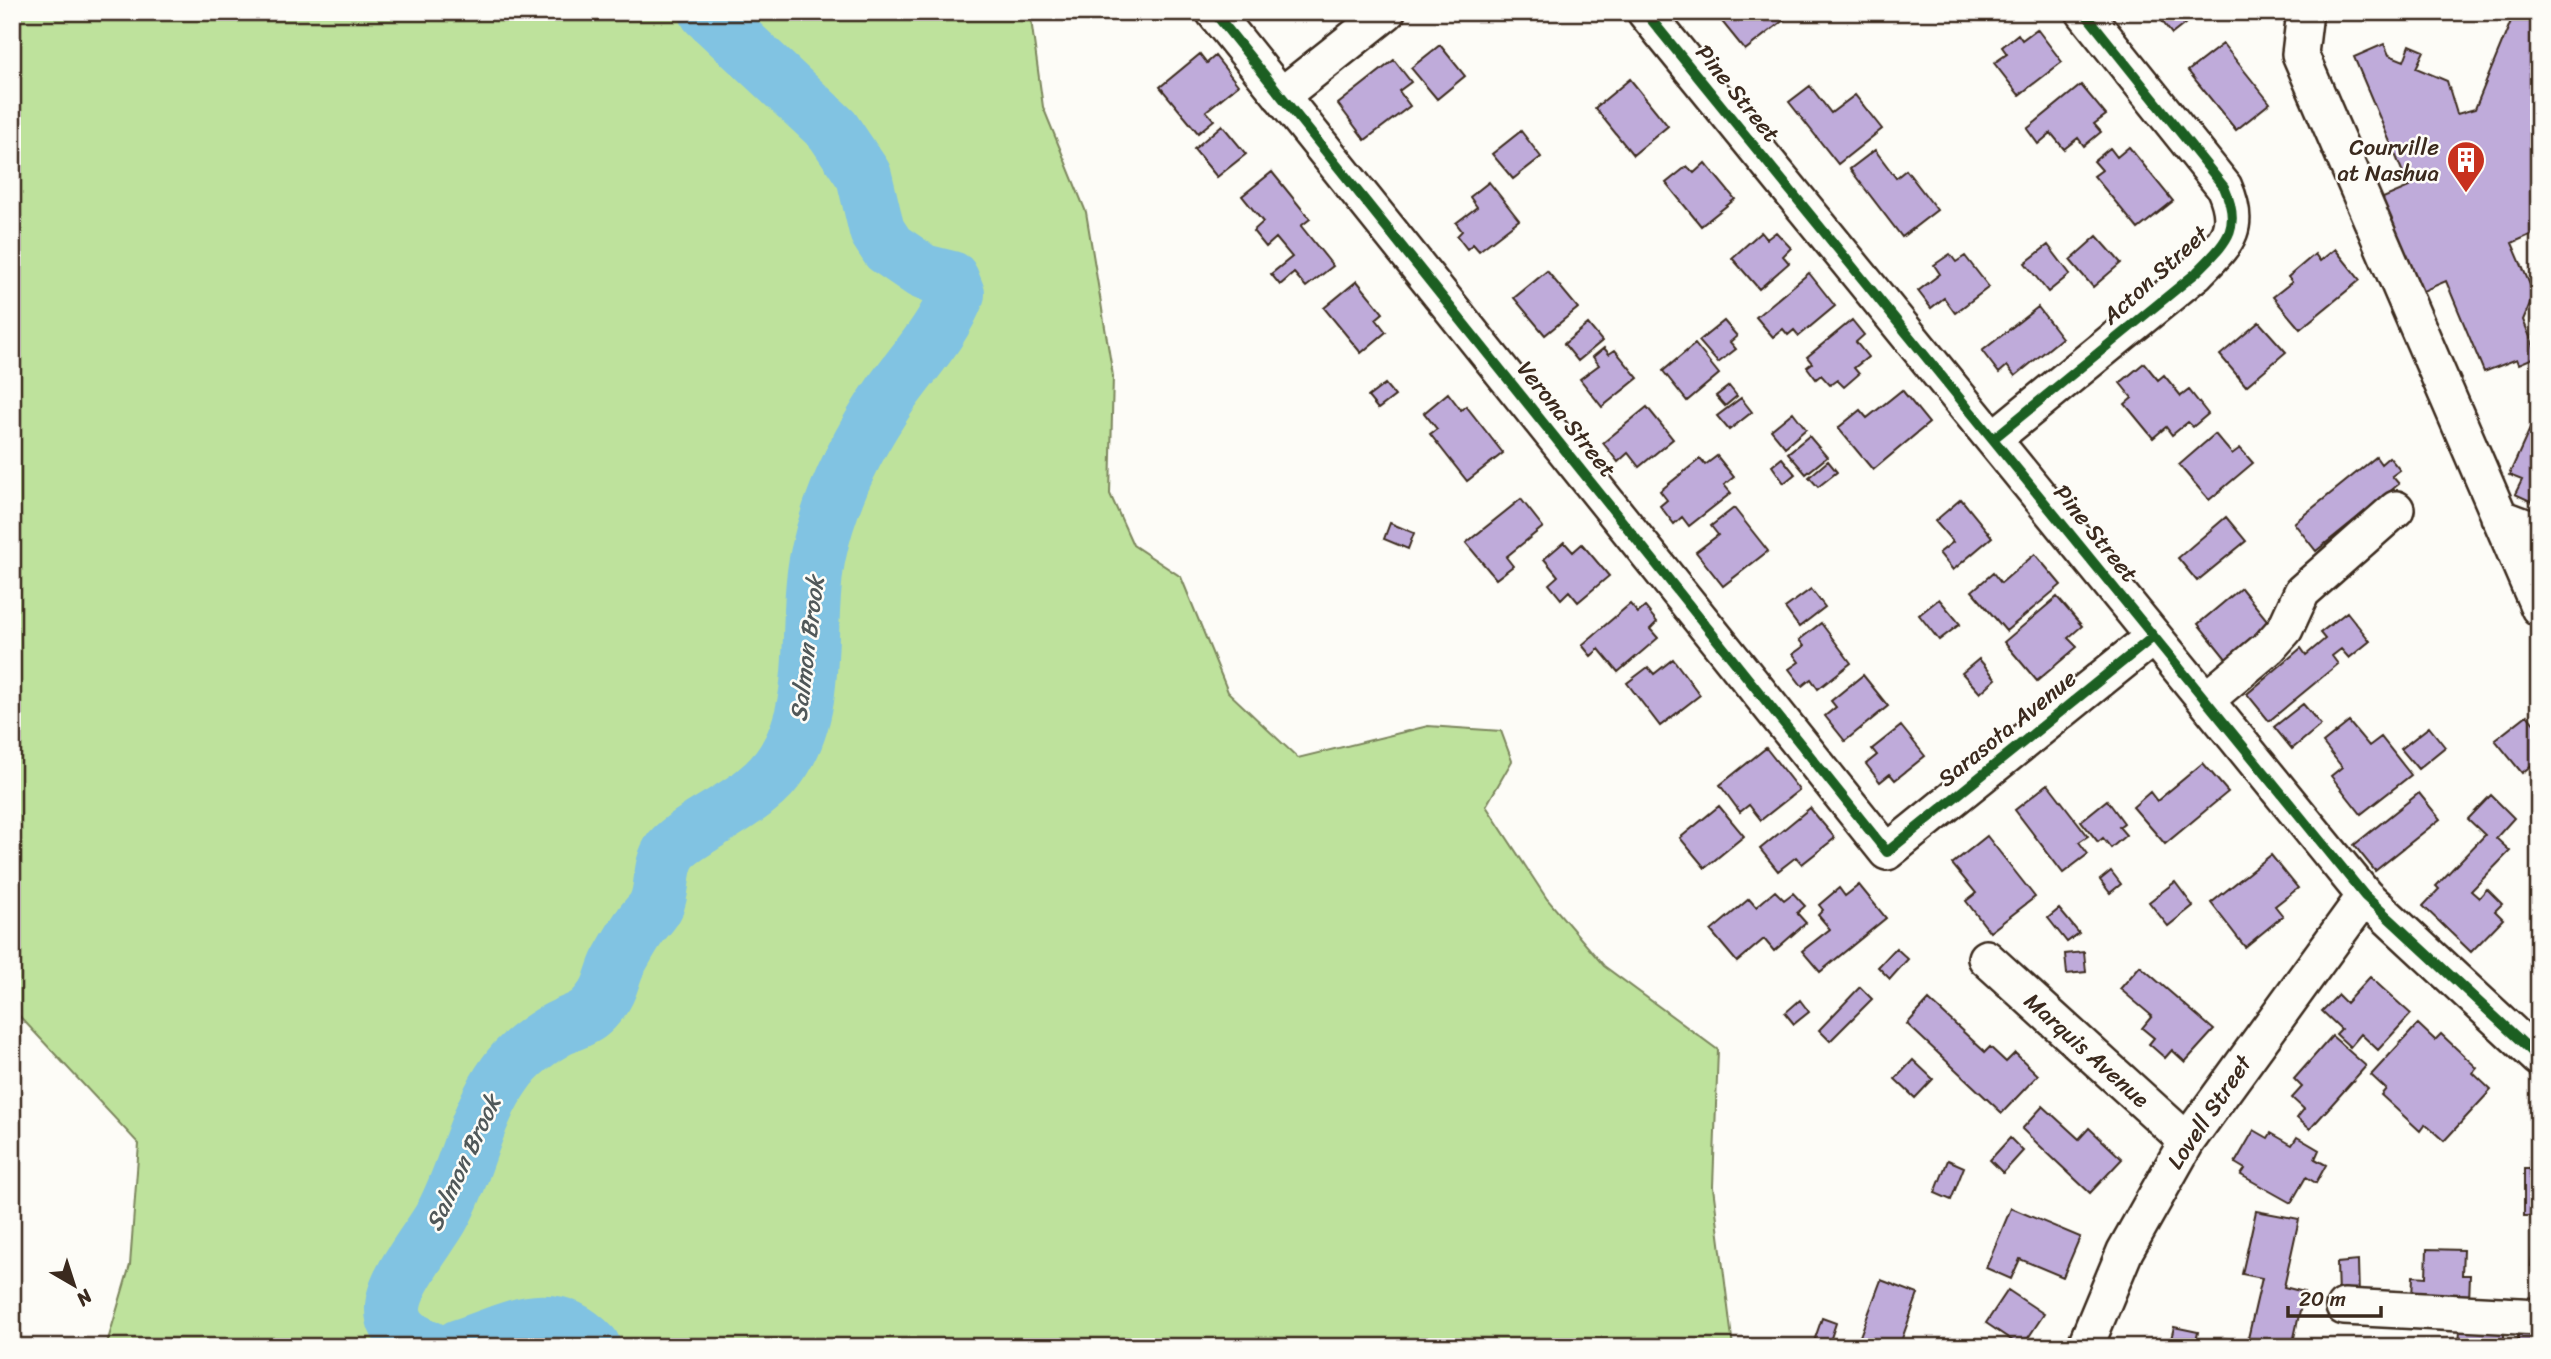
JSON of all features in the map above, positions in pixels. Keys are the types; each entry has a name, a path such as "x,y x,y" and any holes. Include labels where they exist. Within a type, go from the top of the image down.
{"street":[{"name":"Verona Street","path":"1214,12 1887,852"},
{"path":"1281,96 1387,12"},
{"name":"Pine Street","path":"1645,12 2365,896 2539,1058"},
{"name":"Acton Street","path":"1993,439 2196,273 2222,247 2233,228 2234,208 2224,187 2084,12"},
{"path":"2305,12 2300,54 2539,608"},
{"path":"2206,701 2269,648 2285,629 2302,592 2396,509"},
{"path":"2500,517 2539,532"},
{"name":"Sarasota Avenue","path":"1887,852 2153,637"},
{"name":"Lovell Street","path":"2085,1347 2125,1251 2187,1141 2365,896"},
{"name":"Marquis Avenue","path":"1986,958 2187,1141"},
{"path":"2344,1307 2539,1317"}],"green space":[{"path":"12,12 1030,12 1043,107 1086,212 1113,376 1110,494 1133,545 1181,577 1228,692 1298,758 1428,726 1501,731 1512,761 1486,806 1547,899 1604,966 1718,1050 1713,1187 1733,1347 106,1347 130,1265 139,1144 12,1008"}],"building":[{"path":"1726,12 1794,12 1745,50 1719,18"},
{"path":"2155,12 2200,12 2172,34"},
{"name":"Courville at Nashua","path":"2506,12 2539,12 2539,237 2532,234 2512,243 2534,294 2523,320 2538,356 2519,364 2517,359 2484,372 2446,281 2416,294 2376,201 2409,187 2354,57 2384,44 2389,55 2404,61 2410,45 2424,51 2416,68 2447,81 2457,114 2475,109 2511,21 2503,18"},
{"path":"2037,29 2062,62 2019,95 1994,63 2007,54 2002,47 2018,34 2022,40"},
{"path":"2223,44 2270,103 2236,130 2188,71"},
{"path":"1440,45 1465,76 1437,99 1411,68"},
{"path":"1200,54 1207,63 1215,56 1238,85 1206,111 1214,120 1198,133 1160,87"},
{"path":"1394,60 1411,82 1399,91 1410,106 1365,140 1338,104"},
{"path":"1630,79 1668,126 1633,155 1595,108"},
{"path":"2081,85 2106,115 2094,124 2101,132 2084,146 2078,138 2064,149 2051,133 2038,144 2027,129"},
{"path":"1810,86 1831,113 1855,95 1882,129 1838,164 1789,102"},
{"path":"1222,125 1246,154 1217,177 1194,149"},
{"path":"1521,131 1541,157 1513,179 1492,154"},
{"path":"2129,147 2173,201 2138,229 2094,176 2102,170 2094,161 2110,148 2117,157"},
{"path":"1875,150 1896,178 1906,170 1937,210 1902,237 1850,169"},
{"path":"1705,163 1735,199 1701,226 1666,183 1687,166 1694,173"},
{"path":"1272,172 1310,219 1301,226 1333,266 1306,287 1294,273 1280,285 1271,274 1292,257 1276,238 1266,247 1253,231 1263,222 1242,196"},
{"path":"1489,182 1519,220 1479,251 1473,244 1467,249 1457,236 1462,231 1456,223 1477,207 1470,197"},
{"path":"1761,232 1767,239 1776,232 1791,248 1783,256 1789,263 1759,289 1732,258"},
{"path":"2097,236 2121,263 2093,287 2070,260"},
{"path":"2048,245 2070,274 2048,292 2025,263"},
{"path":"2335,249 2360,280 2300,329 2273,297 2292,282 2288,277 2315,254 2320,261"},
{"path":"1950,254 1956,262 1965,256 1989,287 1955,313 1944,298 1931,308 1918,291 1940,274 1934,265"},
{"path":"1547,271 1578,308 1545,335 1514,298"},
{"path":"1809,273 1835,306 1799,336 1794,330 1788,335 1783,329 1773,337 1756,317"},
{"path":"1357,281 1383,313 1376,319 1386,332 1361,353 1324,308"},
{"path":"2038,307 2062,338 2015,376 2007,366 1999,373 1982,351"},
{"path":"1852,320 1864,335 1856,342 1868,357 1854,368 1859,374 1844,387 1837,380 1830,385 1821,375 1816,379 1807,367 1812,363 1807,357"},
{"path":"1724,321 1737,336 1730,342 1736,349 1718,363 1699,341"},
{"path":"2259,322 2286,352 2246,386 2220,355"},
{"path":"1588,324 1602,341 1578,361 1564,344"},
{"path":"1695,344 1719,374 1687,401 1663,371"},
{"path":"1604,348 1609,354 1615,350 1638,378 1602,407 1580,379 1599,365 1593,357"},
{"path":"2144,363 2158,380 2164,375 2181,396 2189,390 2208,414 2193,427 2188,422 2172,435 2166,427 2153,438 2125,404 2132,398 2120,383"},
{"path":"1385,384 1395,396 1378,409 1368,397"},
{"path":"1729,386 1737,396 1725,406 1716,396"},
{"path":"1902,390 1929,423 1873,470 1838,428 1860,410 1867,418"},
{"path":"1448,393 1461,410 1466,406 1503,453 1467,481 1430,434 1437,429 1424,413"},
{"path":"1741,398 1752,412 1729,430 1717,416"},
{"path":"1647,407 1673,439 1639,467 1628,453 1618,462 1603,443"},
{"path":"2539,409 2539,505 2515,494 2522,480 2509,475"},
{"path":"1793,412 1806,429 1785,447 1771,430"},
{"path":"2215,434 2232,454 2240,448 2253,463 2209,500 2179,465"},
{"path":"1809,436 1827,457 1806,474 1788,453"},
{"path":"1717,456 1734,477 1724,485 1731,493 1689,526 1682,517 1674,524 1660,506 1667,500 1660,491 1700,459 1705,465"},
{"path":"2376,457 2381,464 2389,457 2400,470 2392,476 2399,484 2316,551 2294,523"},
{"path":"1782,458 1795,474 1784,483 1772,466"},
{"path":"1828,461 1837,472 1818,487 1809,477"},
{"path":"1521,499 1543,527 1506,557 1513,566 1496,579 1466,543"},
{"path":"1961,499 1992,537 1953,570 1939,553 1953,542 1935,521"},
{"path":"1734,508 1768,551 1723,586 1696,552 1718,535 1711,526"},
{"path":"2226,517 2246,541 2197,581 2178,558"},
{"path":"1390,523 1414,533 1408,549 1384,539"},
{"path":"1564,542 1573,552 1582,544 1609,576 1578,602 1569,591 1561,599 1549,584 1558,576 1544,559"},
{"path":"2035,554 2061,585 2006,631 1972,591 1993,573 2001,583"},
{"path":"2241,588 2271,625 2227,660 2198,624"},
{"path":"1811,589 1825,607 1799,627 1785,608"},
{"path":"2057,597 2082,626 2068,638 2077,647 2037,681 2004,642"},
{"path":"1939,599 1960,624 1939,640 1919,615"},
{"path":"1630,604 1638,613 1645,607 1657,622 1650,629 1658,638 1618,672 1599,649 1591,656 1582,645"},
{"path":"2347,612 2370,641 2349,658 2341,649 2332,656 2338,664 2269,721 2247,694 2301,648 2306,655 2325,639 2320,633"},
{"path":"1821,623 1851,663 1818,689 1811,679 1802,686 1789,669 1799,662 1793,654 1804,646 1799,640"},
{"path":"1673,659 1700,695 1660,726 1627,683 1648,667 1654,674"},
{"path":"1979,659 1996,679 1980,693 1962,673"},
{"path":"1863,675 1888,706 1845,741 1825,716 1836,707 1831,701"},
{"path":"2303,704 2321,725 2292,749 2274,727"},
{"path":"2527,715 2539,730 2539,759 2522,773 2495,740"},
{"path":"2349,722 2369,746 2381,737 2411,775 2361,814 2331,776 2342,767 2323,743"},
{"path":"1901,726 1925,756 1895,780 1890,774 1880,782 1866,764 1877,755 1872,749"},
{"path":"2429,727 2445,747 2418,769 2401,749"},
{"path":"1766,748 1799,790 1761,820 1749,805 1740,812 1720,785"},
{"path":"2203,763 2228,792 2165,844 2133,807 2150,792 2157,801"},
{"path":"2048,784 2088,836 2079,842 2088,854 2063,873 2015,810"},
{"path":"2419,793 2440,819 2375,871 2354,845"},
{"path":"2491,795 2514,818 2496,838 2510,851 2471,891 2479,898 2487,889 2502,904 2495,911 2503,919 2471,952 2423,906 2439,889 2436,886 2485,835 2468,819"},
{"path":"2107,800 2124,823 2119,827 2126,835 2111,848 2103,838 2098,842 2081,821"},
{"path":"1719,806 1744,836 1705,868 1680,838"},
{"path":"1810,808 1835,838 1802,864 1796,857 1778,871 1760,849"},
{"path":"1987,836 2035,897 1990,932 1966,901 1976,893 1952,864"},
{"path":"2271,855 2298,888 2275,906 2283,916 2245,947 2211,903"},
{"path":"2111,871 2121,884 2110,893 2100,880"},
{"path":"2175,882 2193,906 2168,926 2149,902"},
{"path":"1859,885 1886,918 1820,972 1802,951 1830,929 1818,915 1823,910 1819,905 1839,888 1845,896"},
{"path":"1775,891 1784,900 1793,893 1805,906 1797,913 1806,923 1774,951 1764,939 1737,962 1711,931 1749,899 1756,907"},
{"path":"2059,909 2079,933 2067,942 2048,918"},
{"path":"1896,948 1908,959 1890,979 1878,967"},
{"path":"2084,952 2086,972 2067,974 2065,954"},
{"path":"2140,966 2214,1030 2185,1062 2172,1050 2165,1058 2149,1044 2154,1038 2142,1028 2152,1016 2120,989"},
{"path":"2370,977 2411,1014 2378,1050 2361,1034 2350,1047 2336,1034 2341,1029 2322,1011 2338,995 2346,1003"},
{"path":"1860,987 1872,999 1830,1041 1819,1030"},
{"path":"1800,1000 1809,1012 1794,1024 1785,1013"},
{"path":"1929,1000 1985,1052 1990,1047 2006,1062 2015,1053 2038,1075 2002,1113 1907,1024"},
{"path":"2418,1024 2435,1040 2441,1034 2477,1068 2473,1073 2491,1090 2444,1141 2425,1124 2420,1131 2381,1095 2386,1089 2371,1075"},
{"path":"2332,1036 2366,1066 2310,1129 2297,1118 2304,1109 2292,1098 2302,1087 2294,1079"},
{"path":"1913,1060 1933,1079 1915,1098 1895,1079"},
{"path":"2043,1106 2079,1139 2089,1128 2122,1159 2090,1193 2022,1129"},
{"path":"2254,1130 2268,1138 2271,1133 2292,1145 2297,1137 2319,1150 2315,1159 2326,1165 2316,1183 2306,1177 2291,1203 2241,1175 2245,1169 2235,1163"},
{"path":"2010,1138 2023,1151 2003,1173 1990,1160"},
{"path":"1948,1160 1964,1167 1951,1200 1935,1193"},
{"path":"2524,1169 2539,1169 2539,1216 2524,1216"},
{"path":"2011,1208 2080,1237 2063,1277 2020,1259 2011,1279 1986,1268"},
{"path":"2256,1211 2299,1219 2284,1287 2304,1292 2292,1347 2246,1347 2262,1278 2242,1274"},
{"path":"2533,1245 2539,1245 2539,1266 2531,1266"},
{"path":"2427,1249 2463,1250 2462,1275 2470,1275 2469,1301 2412,1298 2413,1276 2426,1277"},
{"path":"2358,1261 2359,1296 2338,1297 2337,1263"},
{"path":"1881,1280 1918,1294 1899,1347 1856,1347"},
{"path":"2008,1290 2044,1314 2022,1347 1986,1323"},
{"path":"1822,1318 1836,1323 1828,1347 1812,1347"},
{"path":"2174,1327 2198,1332 2196,1343 2215,1347 2169,1347"},
{"path":"2518,1329 2539,1330 2539,1347 2518,1347"},
{"path":"2460,1330 2504,1331 2504,1347 2459,1347"},
{"path":"2223,1338 2247,1342 2246,1347 2221,1347"}],"waterway":[{"name":"Salmon Brook","path":"427,1347 408,1337 395,1321 395,1297 405,1274 450,1200 494,1091 522,1054 551,1033 588,1015 603,998 618,963 656,905 665,863 671,850 685,837 735,806 767,781 784,760 796,737 808,686 814,581 830,513 867,431 936,334 957,294 951,279 923,272 888,248 877,231 864,176 833,130 707,12"},
{"name":"Salmon Brook","path":"459,1347 512,1328 545,1323 561,1325 577,1333 593,1347"}],"cycle path":[{"path":"1214,12 1887,852 2153,637"},
{"path":"1645,12 2365,896 2539,1058"},
{"path":"1993,439 2196,273 2223,244 2231,225 2232,214 2224,187 2084,12"}],"place":[{"name":"Courville at Nashua","path":"2466,194"}]}
